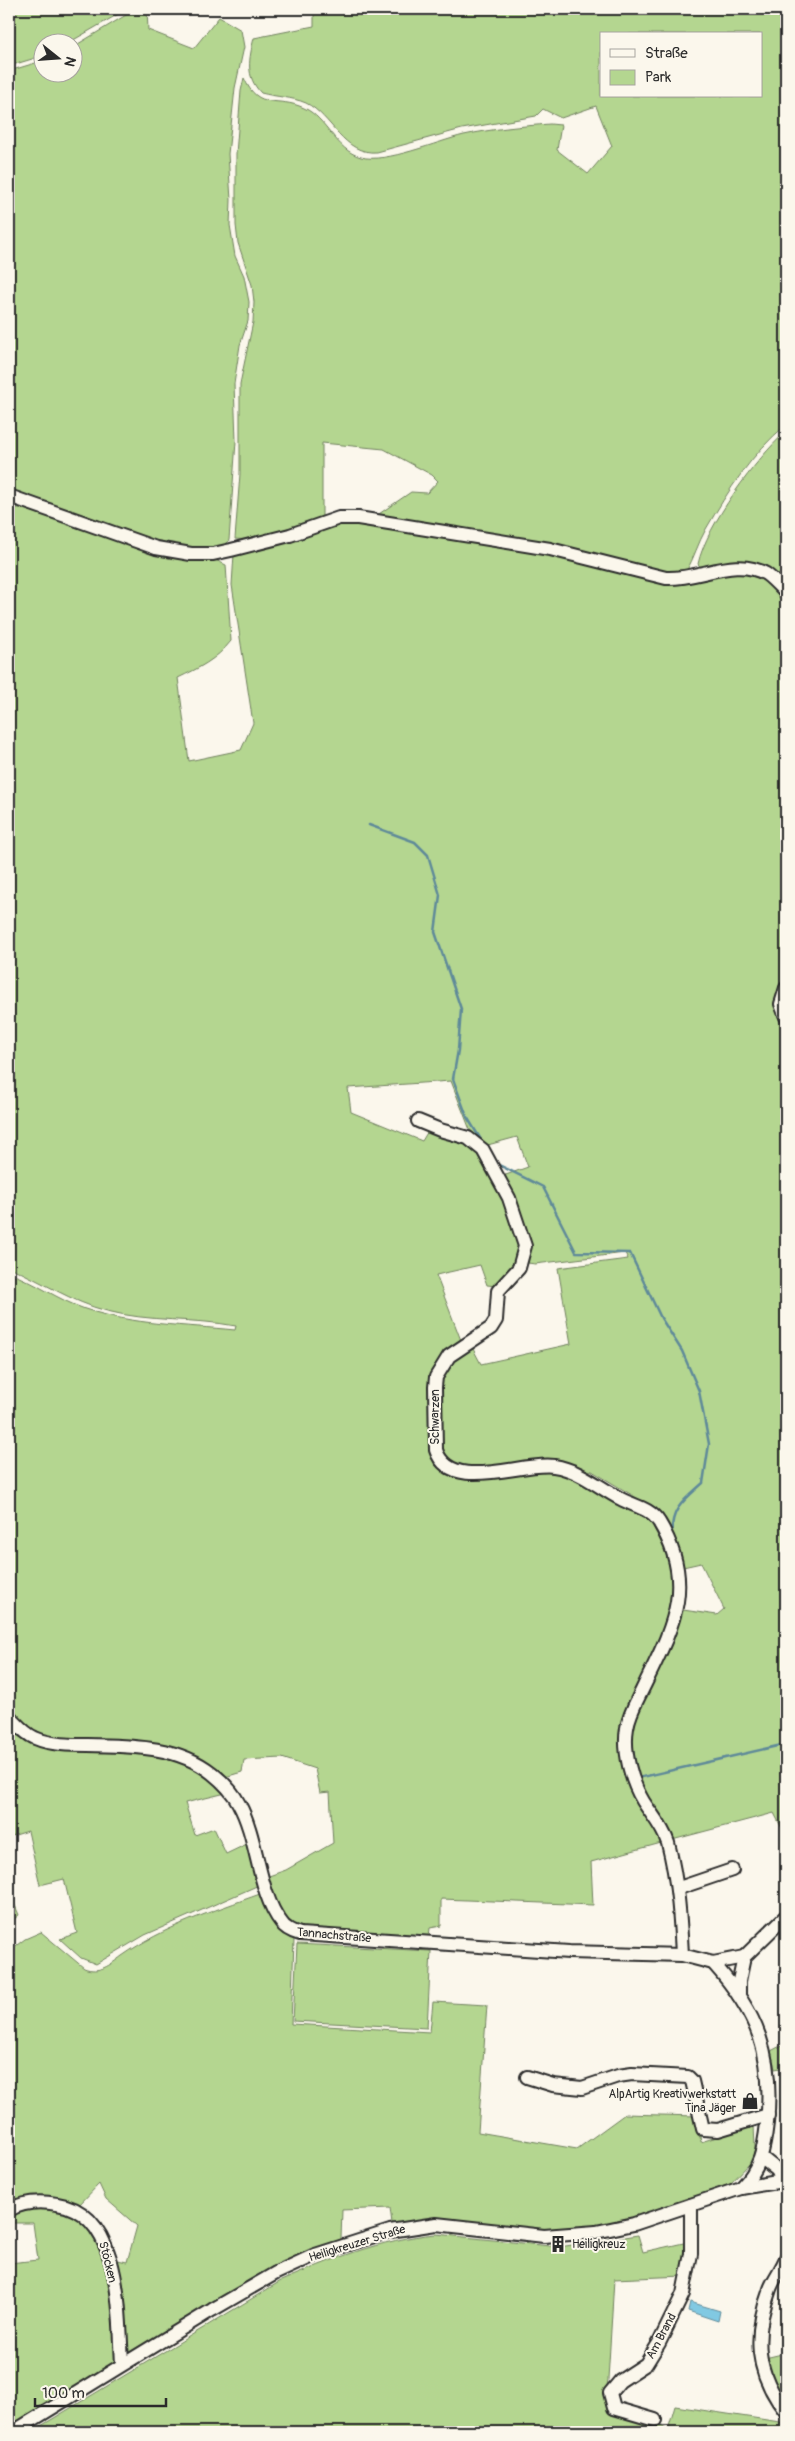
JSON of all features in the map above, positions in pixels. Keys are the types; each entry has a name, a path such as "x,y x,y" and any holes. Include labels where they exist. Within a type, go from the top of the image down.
{"street":[{"path":"9,496 156,548 191,554 213,554 290,535 339,518 358,518 550,549 666,578 678,579 731,567 746,567 767,575 786,593"},
{"path":"786,988 781,1004 786,1017"},
{"name":"Schwarzen","path":"418,1121 468,1138 483,1150 509,1198 525,1246 519,1268 498,1291 496,1320 491,1328 450,1356 436,1377 434,1387 438,1459 451,1469 463,1472 478,1473 552,1465 572,1470 621,1499 648,1510 658,1522 675,1560 679,1586 677,1611 626,1728 631,1775 642,1800 661,1828 667,1841 679,1888"},
{"name":"Tannachstraße","path":"9,1716 27,1734 48,1742 151,1748 187,1758 205,1767 217,1777 239,1804 253,1840 273,1908 281,1922 292,1932 569,1952 682,1955 713,1963 744,1957"},
{"path":"682,1955 679,1888 732,1870"},
{"path":"739,1996 739,1981 744,1957 786,1916"},
{"path":"713,1963 739,1996 762,2041 768,2062 768,2115 762,2158 750,2179 741,2188"},
{"path":"527,2077 553,2086 582,2088 618,2076 632,2074 688,2077 692,2081 702,2129 718,2130 768,2115"},
{"name":"Heiligkreuzer Straße","path":"13,2432 122,2364 276,2273 315,2255 390,2231 436,2224 510,2233 569,2235 634,2224 741,2188 784,2185 777,2170 762,2158"},
{"name":"Stöcken","path":"9,2210 18,2205 30,2203 47,2202 68,2205 80,2212 97,2228 104,2240 112,2266 119,2316 122,2364"},
{"name":"Am Brand","path":"655,2420 614,2408 610,2393 620,2381 646,2364 659,2343 683,2294 691,2254 690,2205"},
{"path":"785,2262 771,2286 762,2314 760,2343 764,2378 774,2397 786,2412"}],"green space":[{"path":"9,9 127,9 82,35 82,32 32,32 32,59 9,66"},
{"path":"136,9 147,9 148,30 194,48 219,17 241,30 244,47 235,88 228,154 231,200 230,225 235,256 244,276 249,302 248,321 240,345 234,384 236,441 229,540 225,548 192,550 157,543 9,491 9,71 32,64 32,82 82,82 82,42"},
{"path":"314,9 786,9 786,425 762,448 732,487 706,529 686,572 678,575 376,516 411,492 427,493 438,481 432,475 384,449 322,443 322,517 268,536 235,539 240,474 240,384 253,322 254,302 252,285 238,243 236,225 236,154 241,91 244,78 250,89 262,99 294,104 312,113 344,148 361,157 371,158 397,155 464,135 485,131 550,124 561,125 557,150 588,174 612,146 596,106 561,118 543,109 536,116 462,129 377,152 365,151 346,141 315,109 306,103 261,93 250,74 250,60 254,38 314,26"},
{"path":"786,432 786,589 769,573 702,569 698,564 703,548 722,512 761,458"},
{"path":"9,503 17,508 35,508 154,553 189,558 211,558 226,565 231,641 213,658 178,678 189,761 241,750 253,723 232,585 234,554 290,539 340,522 376,522 549,552 665,581 688,580 723,572 746,571 764,578 786,597 786,984 776,1007 782,1020 786,1023 786,1836 774,1813 672,1840 653,1810 639,1781 634,1766 632,1750 635,1714 683,1610 717,1615 724,1609 701,1563 683,1567 661,1521 649,1509 652,1507 592,1471 552,1462 463,1470 445,1463 440,1457 436,1420 437,1394 444,1370 452,1359 464,1349 465,1351 472,1347 481,1364 571,1344 558,1268 628,1259 625,1253 535,1264 528,1263 527,1237 503,1176 528,1167 517,1137 484,1146 472,1135 451,1081 348,1088 351,1112 422,1141 428,1131 473,1143 506,1197 518,1230 521,1244 520,1256 513,1268 497,1286 487,1285 480,1265 436,1275 462,1343 440,1362 433,1375 433,1450 437,1461 443,1468 451,1473 462,1476 552,1468 571,1473 644,1516 653,1526 670,1560 676,1586 673,1610 666,1633 623,1728 628,1782 659,1829 665,1842 591,1862 593,1905 441,1899 441,1926 430,1928 429,1937 297,1929 290,1926 279,1915 272,1900 266,1877 286,1870 333,1843 330,1792 320,1793 315,1769 282,1758 244,1760 242,1772 225,1777 220,1775 210,1765 190,1755 152,1745 69,1742 49,1739 29,1730 9,1712 9,1273 75,1305 103,1314 140,1321 178,1325 235,1330 236,1326 139,1317 107,1311 69,1297 9,1267"},
{"path":"9,1721 25,1736 151,1752 204,1769 226,1793 185,1803 195,1835 214,1828 226,1854 249,1843 259,1885 145,1935 96,1964 81,1958 60,1939 77,1933 64,1879 40,1885 28,1831 9,1837"},
{"path":"260,1894 264,1895 286,1932 294,1940 291,2024 430,2032 433,2002 487,2005 478,2132 577,2149 625,2114 696,2116 701,2142 754,2125 755,2149 752,2161 730,2184 636,2218 596,2227 544,2230 392,2223 390,2208 342,2210 341,2239 313,2251 127,2357 113,2259 127,2262 137,2226 106,2199 99,2184 78,2206 70,2202 53,2199 9,2201 9,1951 25,1939 41,1932 84,1968 95,1970 109,1965 154,1936 171,1928 206,1913"},
{"path":"9,1898 14,1903 19,1915 9,1923"},
{"path":"297,1944 431,1951 427,2028 293,2021"},
{"path":"786,2043 786,2067 775,2069 771,2051"},
{"path":"67,2208 102,2241 115,2317 117,2354 113,2365 9,2430 9,2263 38,2260 33,2223 9,2223 9,2214 18,2209"},
{"path":"436,2234 559,2247 638,2235 643,2252 688,2242 684,2276 614,2279 608,2380 605,2397 668,2430 675,2406 780,2422 786,2426 786,2432 31,2432 281,2281 337,2258 395,2240"},
{"path":"786,2353 786,2404 779,2394 765,2358"}],"water":[{"path":"690,2302 720,2311 718,2321 688,2311"}],"waterway":[{"path":"369,825 415,842 428,855 440,895 435,932 461,1009 458,1050 453,1079 467,1117 483,1143"},
{"path":"497,1164 543,1187 576,1252 630,1253 661,1318 682,1351 699,1391 709,1444 703,1483 684,1500 676,1512 673,1519 672,1536"},
{"path":"638,1778 786,1744"},
{"path":"633,1751 636,1768"}],"place":[{"name":"AlpArtig Kreativwerkstatt Tina Jäger","path":"750,2101"},
{"name":"Heiligkreuz","path":"558,2244"}]}
